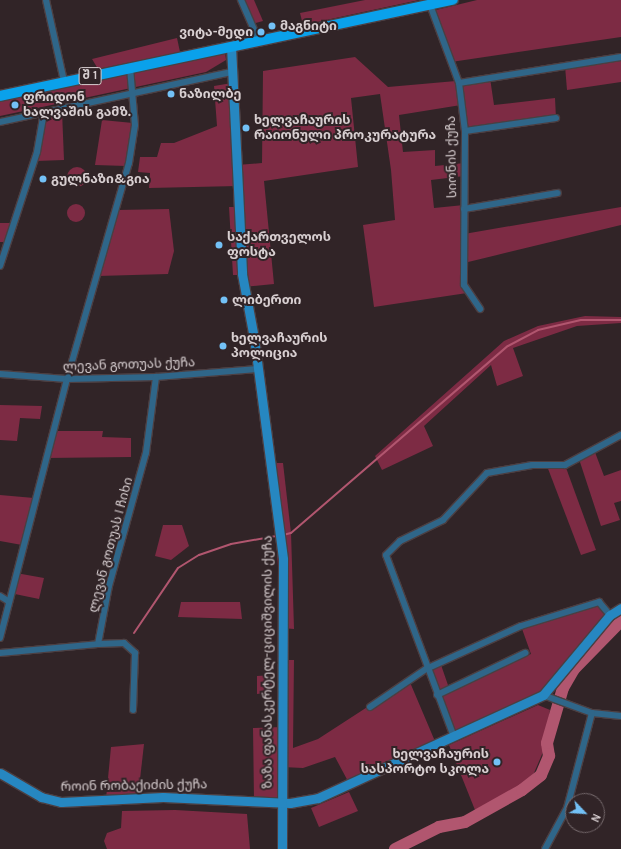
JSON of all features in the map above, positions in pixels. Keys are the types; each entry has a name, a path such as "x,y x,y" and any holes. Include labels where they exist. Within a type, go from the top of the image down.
{"main road":[{"name":"შ 1","path":"0,96 64,81 453,0"}],"street":[{"path":"46,0 64,81"},
{"path":"241,0 258,41"},
{"name":"სიონის ქუჩა","path":"430,5 458,83 465,131 464,285 480,309"},
{"name":"ზაზა ფანასკერტელ-ციციშვილის ქუჩა","path":"231,46 231,72 242,274 258,369 281,542 282,849"},
{"path":"458,83 621,57"},
{"path":"0,638 8,601 67,378 129,163 135,126 130,68"},
{"path":"0,122 231,72"},
{"path":"0,266 37,152 44,112"},
{"path":"465,131 556,118"},
{"path":"464,209 558,193"},
{"name":"ლევან გოთუას ქუჩა","path":"0,374 67,378 156,377 258,369"},
{"name":"ლევან გოთუას I ჩიხი","path":"98,644 109,586 146,453 156,377"},
{"path":"454,738 426,669 386,555 400,541 443,520 487,473 527,466 565,465 621,435"},
{"path":"0,596 8,601"},
{"path":"370,707 426,669 521,626 600,602 610,615"},
{"name":"როინ რობაქიძის ქუჩა","path":"0,774 41,797 61,802 163,797 281,802 318,798 548,697 610,615 621,608"},
{"path":"0,653 124,643 135,653 133,710"},
{"path":"437,695 525,653"},
{"path":"548,697 592,713 621,716"},
{"path":"545,849 567,808 592,713"}],"shaded area":[{"path":"241,0 254,0 263,21 252,24"},
{"path":"365,0 419,0 303,25 300,13"},
{"path":"477,0 621,0 621,37 451,62 437,26 436,10"},
{"path":"177,38 180,52 98,69 92,59"},
{"path":"225,52 226,60 206,72 0,116 0,101"},
{"path":"355,57 388,87 490,78 494,105 555,98 556,118 465,131 461,105 399,115 403,152 435,150 435,166 465,163 464,176 431,180 434,208 464,205 464,234 621,207 621,225 464,263 467,293 374,307 363,225 395,220 391,170 380,94 351,98 358,167 264,181 274,284 243,287 242,275 233,275 229,207 240,207 238,186 149,188 150,173 138,172 140,157 157,157 161,143 174,143 217,126 214,86 232,83 237,165 262,163 263,71"},
{"path":"621,57 621,82 567,90 565,66"},
{"path":"62,111 64,160 36,161 44,115"},
{"path":"102,120 133,123 126,166 95,165"},
{"path":"77,167 84,170 87,177 84,184 77,187 70,184 67,177 70,170"},
{"path":"72,204 80,204 85,209 83,220 80,222 72,222 67,217 67,209"},
{"path":"169,209 174,251 168,274 98,276 117,210"},
{"path":"0,223 12,223 6,242 0,242"},
{"path":"585,316 621,317 621,323 577,326 513,348 523,376 497,386 491,365 424,426 433,446 382,470 375,456 504,341 538,326"},
{"path":"0,405 42,406 40,419 20,418 17,441 0,440"},
{"path":"53,431 103,431 102,437 131,438 131,457 46,458"},
{"path":"593,447 604,476 621,470 621,501 614,503 620,520 601,526 579,459"},
{"path":"271,463 283,463 291,533 294,629 282,628"},
{"path":"565,465 596,550 581,555 547,466"},
{"path":"0,495 34,498 22,545 0,541"},
{"path":"163,525 182,525 189,546 171,560 155,556"},
{"path":"16,573 44,578 39,599 10,593"},
{"path":"181,602 240,602 242,619 178,617"},
{"path":"599,602 610,615 543,695 454,737 426,669 440,662 449,688 531,654 521,626"},
{"path":"282,660 294,660 293,748 318,739 409,680 437,746 350,785 335,757 303,768 282,767 281,802 254,800 253,728 282,727"},
{"path":"273,675 273,692 257,694 257,676"},
{"name":"ხელვაჩაურის სასპორტო სკოლა","path":"538,705 550,710 543,752 534,773 520,789 475,810 449,745"},
{"path":"144,744 138,797 106,799 111,747"},
{"path":"349,792 358,811 319,827 311,808"},
{"path":"175,810 247,814 250,849 107,849 104,841 107,833 121,828 122,811"}],"waterway":[{"path":"283,535 291,533 508,346 538,330 581,320 621,320"},
{"path":"134,633 178,568 199,555 231,544 276,536"},
{"path":"395,849 439,827 465,822 522,790 541,775 549,756 547,743 563,688 574,669 621,621"}],"place":[{"name":"მაგნიტი","path":"272,26"},
{"name":"ვიტა-მედი","path":"261,32"},
{"name":"ნაზილბე","path":"171,94"},
{"name":"ფრიდონ ხალვაშის გამზ.","path":"15,105"},
{"name":"ხელვაჩაურის რაიონული პროკურატურა","path":"246,128"},
{"name":"გულნაზი&გია","path":"43,179"},
{"name":"საქართველოს ფოსტა","path":"219,245"},
{"name":"ლიბერთი","path":"224,300"},
{"name":"ხელვაჩაურის პოლიცია","path":"223,346"},
{"name":"ხელვაჩაურის სასპორტო სკოლა","path":"497,762"}]}
